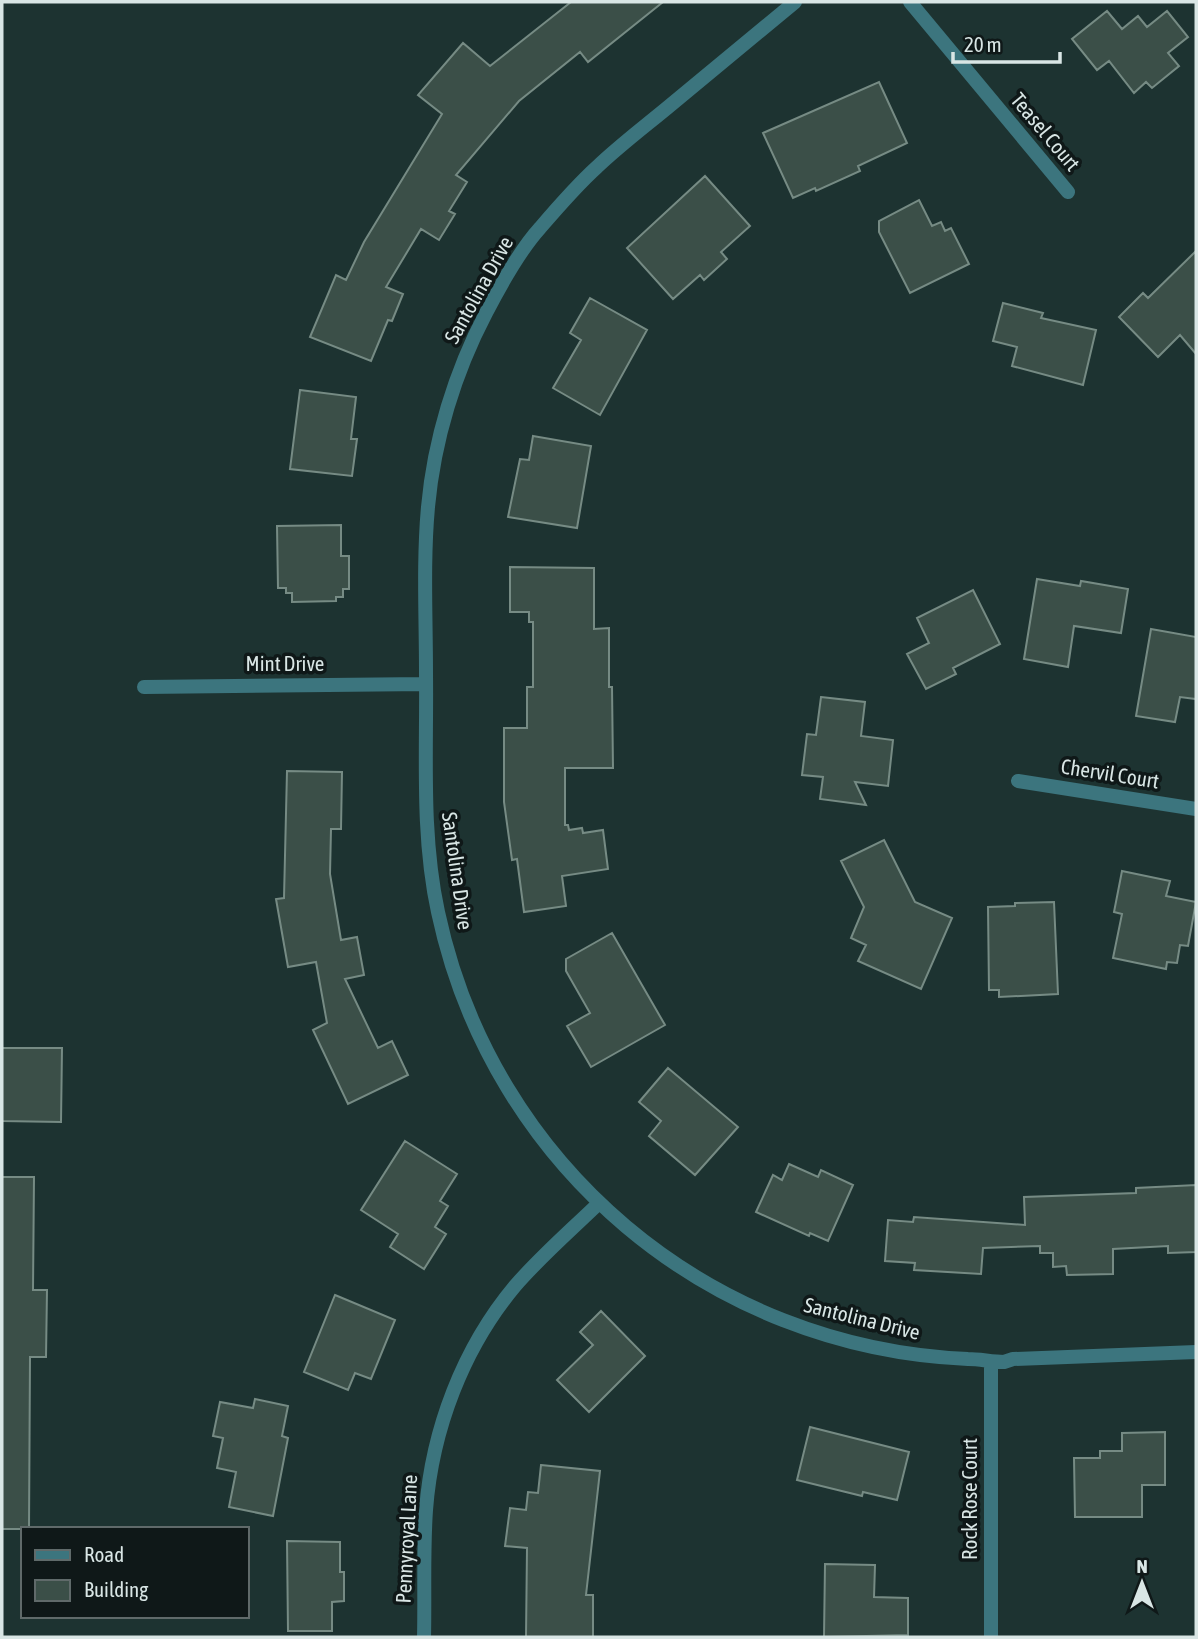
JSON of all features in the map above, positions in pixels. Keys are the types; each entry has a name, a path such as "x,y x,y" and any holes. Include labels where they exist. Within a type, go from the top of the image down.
{"street":[{"name":"Santolina Drive","path":"795,2 619,148 571,192 534,236 501,284 465,358 448,406 430,485 425,552 427,812 430,862 438,910 454,974 472,1022 502,1081 538,1134 598,1204 649,1247 677,1266 749,1306 780,1320 859,1344 933,1357 991,1362 1196,1352"},
{"name":"Teasel Court","path":"910,2 1068,192"},
{"name":"Mint Drive","path":"144,687 426,684"},
{"name":"Chervil Court","path":"1018,781 1196,809"},
{"name":"Pennyroyal Lane","path":"424,1637 425,1541 430,1478 441,1430 457,1383 488,1324 516,1285 598,1204"},
{"name":"Rock Rose Court","path":"991,1362 991,1637"}],"building":[{"path":"571,2 663,2 588,62 580,52 519,101 456,175 467,182 449,211 455,214 439,240 421,229 386,287 403,294 392,321 388,320 371,361 310,337 336,275 346,280 364,242 442,114 418,95 463,43 490,66"},
{"path":"1107,11 1122,29 1138,16 1147,27 1167,11 1188,37 1168,53 1179,66 1152,88 1146,82 1134,93 1109,61 1097,70 1072,39"},
{"path":"879,82 907,143 858,166 860,171 816,191 815,188 793,198 763,133"},
{"path":"705,176 750,226 721,252 727,259 704,280 700,275 673,299 627,248"},
{"path":"919,200 932,226 941,222 945,231 951,228 969,264 910,293 879,232 879,221"},
{"path":"1196,251 1196,354 1180,335 1158,357 1119,317 1143,293 1148,298"},
{"path":"590,298 647,330 600,415 553,388 581,340 570,333"},
{"path":"1003,303 1043,313 1041,318 1096,330 1083,385 1012,366 1017,347 993,341"},
{"path":"300,390 356,397 351,439 357,439 352,476 290,469"},
{"path":"533,436 591,446 577,528 508,517 520,459 529,460"},
{"path":"341,525 341,556 349,556 349,589 343,589 343,597 336,597 336,601 292,602 292,593 286,593 286,588 278,588 277,526"},
{"path":"510,567 594,568 594,629 609,628 609,687 612,687 613,768 565,768 565,825 568,825 569,830 582,828 583,833 603,830 608,869 562,876 566,906 524,912 517,859 512,860 504,802 504,728 527,728 527,687 533,687 533,622 529,622 529,612 510,612"},
{"path":"1037,579 1080,586 1081,581 1128,589 1121,633 1074,626 1068,667 1024,659"},
{"path":"973,590 1000,644 953,668 956,674 926,689 907,654 929,643 917,618"},
{"path":"1151,629 1196,637 1196,699 1180,697 1175,722 1136,716"},
{"path":"821,697 865,702 861,736 893,740 888,786 855,782 866,805 820,799 823,777 802,775 807,734 816,735"},
{"path":"287,771 342,772 341,829 331,829 330,874 341,940 357,937 364,975 345,979 378,1048 392,1041 408,1075 348,1104 313,1030 327,1023 316,962 288,967 276,899 284,898"},
{"path":"884,840 915,902 952,918 921,989 858,961 866,945 851,938 864,907 841,861"},
{"path":"1122,871 1170,881 1166,896 1196,902 1188,946 1180,945 1177,963 1167,962 1166,969 1113,958 1122,914 1114,912"},
{"path":"1054,902 1058,994 999,997 999,990 989,990 988,907"},
{"path":"612,933 665,1025 591,1067 567,1026 590,1013 566,971 566,959"},
{"path":"2,1048 62,1048 61,1122 2,1121"},
{"path":"668,1068 738,1127 695,1175 649,1136 661,1121 639,1102"},
{"path":"405,1141 457,1174 440,1201 448,1206 435,1227 446,1234 424,1269 390,1247 398,1234 361,1210"},
{"path":"789,1164 818,1177 821,1170 853,1185 828,1241 810,1233 809,1236 756,1212 773,1175 782,1180"},
{"path":"2,1177 34,1177 33,1290 47,1290 46,1357 30,1357 29,1527 2,1529"},
{"path":"1196,1185 1196,1252 1168,1253 1168,1246 1113,1249 1113,1274 1067,1275 1066,1266 1053,1267 1053,1253 1040,1253 1040,1246 983,1248 981,1274 914,1270 915,1263 885,1261 888,1220 913,1222 914,1217 1025,1225 1024,1197 1136,1193 1136,1188"},
{"path":"335,1295 395,1320 371,1379 355,1373 348,1390 304,1372"},
{"path":"601,1311 645,1356 589,1412 557,1380 593,1345 580,1332"},
{"path":"255,1399 288,1406 282,1436 288,1438 273,1516 229,1507 236,1472 217,1468 223,1438 213,1436 220,1402 253,1408"},
{"path":"810,1427 909,1452 897,1500 863,1492 862,1496 797,1480"},
{"path":"1165,1432 1165,1485 1142,1485 1142,1517 1075,1517 1074,1458 1100,1458 1100,1451 1122,1451 1122,1433"},
{"path":"541,1465 600,1471 586,1595 593,1595 593,1637 526,1637 527,1548 505,1546 510,1508 526,1510 528,1492 538,1493"},
{"path":"287,1541 340,1542 344,1601 332,1602 332,1631 288,1631"},
{"path":"825,1564 875,1565 874,1597 908,1598 908,1635 824,1637"}]}
